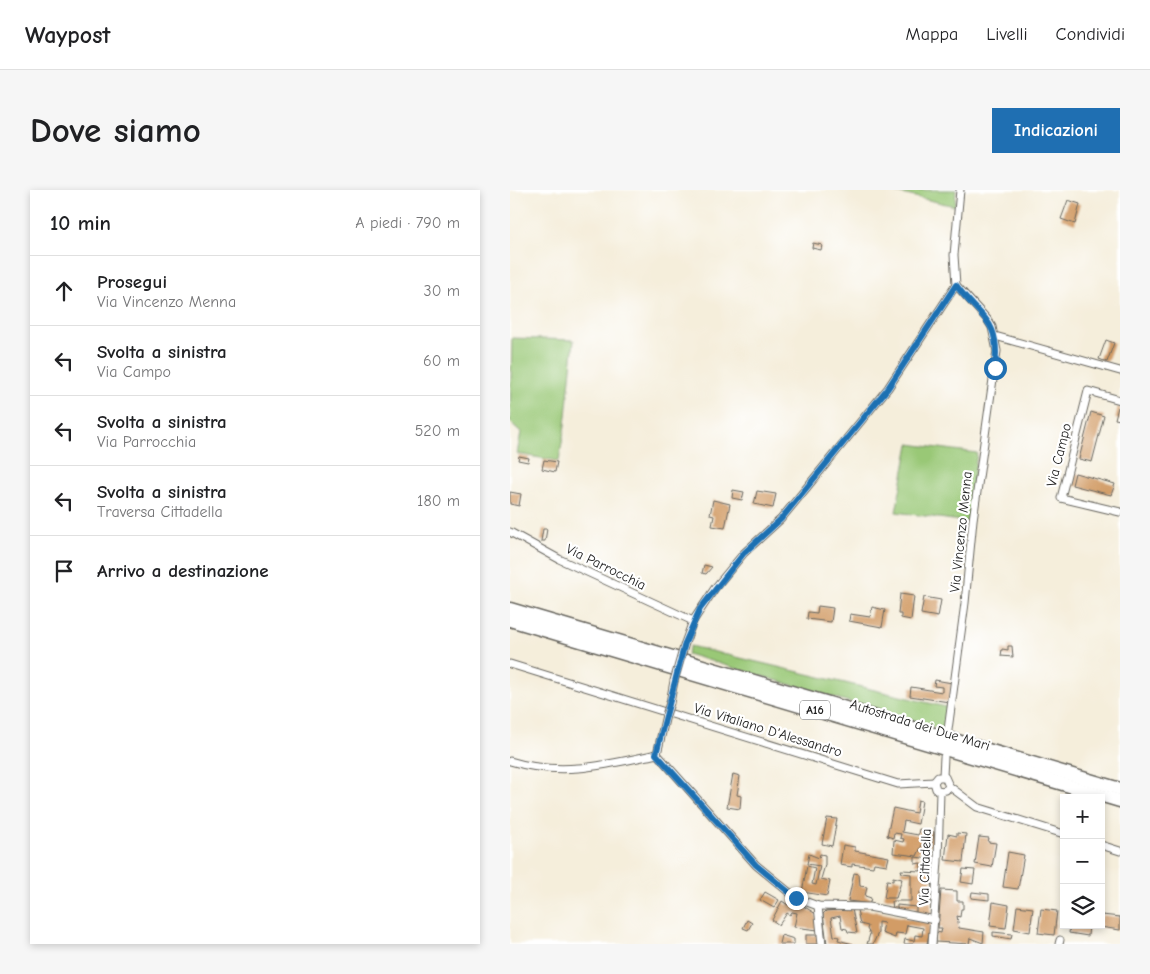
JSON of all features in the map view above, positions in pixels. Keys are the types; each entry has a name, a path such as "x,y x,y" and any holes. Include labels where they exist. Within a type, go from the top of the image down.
{"highway":[{"name":"Autostrada dei Due Mari","path":"510,610 1120,790"},
{"name":"Autostrada dei Due Mari","path":"510,620 1120,801"}],"street":[{"path":"656,754 692,621 714,588 744,553 781,519 888,388 956,285 954,255 960,190"},
{"path":"956,285 987,319 994,336 1120,372"},
{"name":"Via Vincenzo Menna","path":"948,730 966,603 973,520 997,351 994,336"},
{"name":"Via Campo","path":"1120,400 1088,391 1061,498 1120,512"},
{"name":"Via Parrocchia","path":"510,532 559,558 692,621"},
{"name":"Via Vitaliano D'Alessandro","path":"510,664 898,784 934,782"},
{"path":"510,761 533,768 574,770 594,768 656,754"},
{"path":"656,754 772,880 796,898 818,906 869,908 935,920"},
{"path":"942,776 944,757"},
{"path":"942,776 938,777 934,782 936,789 940,792 946,790 949,786"},
{"path":"942,776 947,778 949,786 983,810 1060,833"},
{"name":"Via Cittadella","path":"932,944 935,920 940,792"},
{"path":"1105,846 1120,851"},
{"path":"818,906 822,944"}],"green space":[{"path":"884,190 956,190 955,206"},
{"path":"512,338 574,340 565,425 559,461 517,454 521,432 510,422"},
{"path":"909,444 977,453 968,522 896,512"},
{"path":"690,646 950,708 944,730 687,654"}],"building":[{"path":"1068,200 1080,204 1075,224 1061,219"},
{"path":"813,243 822,245 821,250 812,248"},
{"path":"1106,340 1114,343 1107,362 1099,359"},
{"path":"1118,407 1120,407 1120,420 1115,419"},
{"path":"1091,412 1104,416 1092,462 1079,459"},
{"path":"519,456 529,458 528,462 518,460"},
{"path":"544,460 557,462 555,472 542,469"},
{"path":"1075,473 1115,484 1111,495 1072,485"},
{"path":"733,490 744,492 742,500 732,498"},
{"path":"757,491 776,494 773,508 754,504"},
{"path":"510,492 521,494 519,506 510,504"},
{"path":"713,500 730,504 725,528 712,526 714,516 710,515"},
{"path":"543,529 547,529 545,541 541,541"},
{"path":"704,565 712,567 706,574 702,573"},
{"path":"900,594 914,596 911,620 901,618 901,614 898,614"},
{"path":"924,597 941,600 938,617 921,614"},
{"path":"818,606 833,608 831,622 807,619 808,612 817,613"},
{"path":"872,607 885,610 882,627 849,621 850,614 870,617"},
{"path":"1008,646 1012,646 1013,657 1001,656 1002,649 1008,650"},
{"path":"935,680 952,683 949,702 910,696 911,687 942,692 942,687 934,686"},
{"path":"733,774 740,776 737,795 741,796 740,809 727,807"},
{"path":"918,800 922,801 918,824 904,821 902,832 918,835 919,829 934,832 932,845 923,843 917,856 893,853 894,840 903,842 904,839 900,838 901,834 894,833 893,838 887,836 893,808 916,813"},
{"path":"827,818 837,819 832,846 822,844"},
{"path":"957,833 966,834 963,862 945,860 948,834 957,836"},
{"path":"979,837 989,838 988,842 996,843 992,867 975,864"},
{"path":"843,845 855,847 855,851 889,857 887,865 874,863 873,867 852,864 852,867 840,865"},
{"path":"1008,852 1024,855 1018,889 1003,887"},
{"path":"809,854 819,858 820,854 825,855 825,865 821,879 830,881 827,896 802,892 807,866 815,868 812,884 816,885 820,866 807,864"},
{"path":"915,857 930,859 932,891 920,892 921,903 931,902 932,917 913,912 916,912 916,907 897,905 897,909 893,909 892,901 911,901 911,874 902,873 901,870 921,871 921,863 915,864"},
{"path":"963,869 975,870 973,884 961,882"},
{"path":"854,873 859,874 860,886 867,887 865,896 871,898 869,906 864,903 848,901"},
{"path":"893,877 902,879 896,898 884,898 887,880 893,881"},
{"path":"941,890 957,891 957,901 963,901 960,917 957,916 959,928 984,932 983,943 970,938 969,944 936,942 937,932 941,933 942,928 938,928"},
{"path":"765,892 779,900 774,908 760,900"},
{"path":"972,892 989,894 989,900 971,898"},
{"path":"792,899 816,914 818,930 794,927 797,913 792,912 790,915 787,913 779,925 772,920 782,901 788,905"},
{"path":"993,902 1009,905 1006,928 990,926"},
{"path":"1017,906 1033,908 1030,932 1014,929"},
{"path":"852,909 857,933 848,932 847,929 842,928 840,916 831,918 834,936 839,937 838,940 853,944 827,944 823,914 826,911"},
{"path":"1041,909 1057,911 1054,935 1038,933"},
{"path":"857,910 869,910 931,923 927,944 904,944 905,939 914,941 915,935 922,936 923,928 907,925 905,934 896,933 895,938 882,933 884,923 878,922 878,933 873,944 867,944 870,934 867,929 868,926 860,924"},
{"path":"1105,915 1120,917 1120,930 1105,928"},
{"path":"747,920 752,923 748,930 743,928"},
{"path":"1070,929 1089,929 1088,936 1069,933"},
{"path":"993,932 1012,934 1011,939 993,936"},
{"path":"781,935 794,939 794,944 779,944"},
{"path":"806,935 819,935 819,944 806,944"}],"route":[{"path":"796,898 785,891 756,865 656,754 692,621 714,588 744,553 781,519 888,388 905,365 930,321 936,316 956,285 962,294 987,319 992,328 997,351 995,368"}]}
